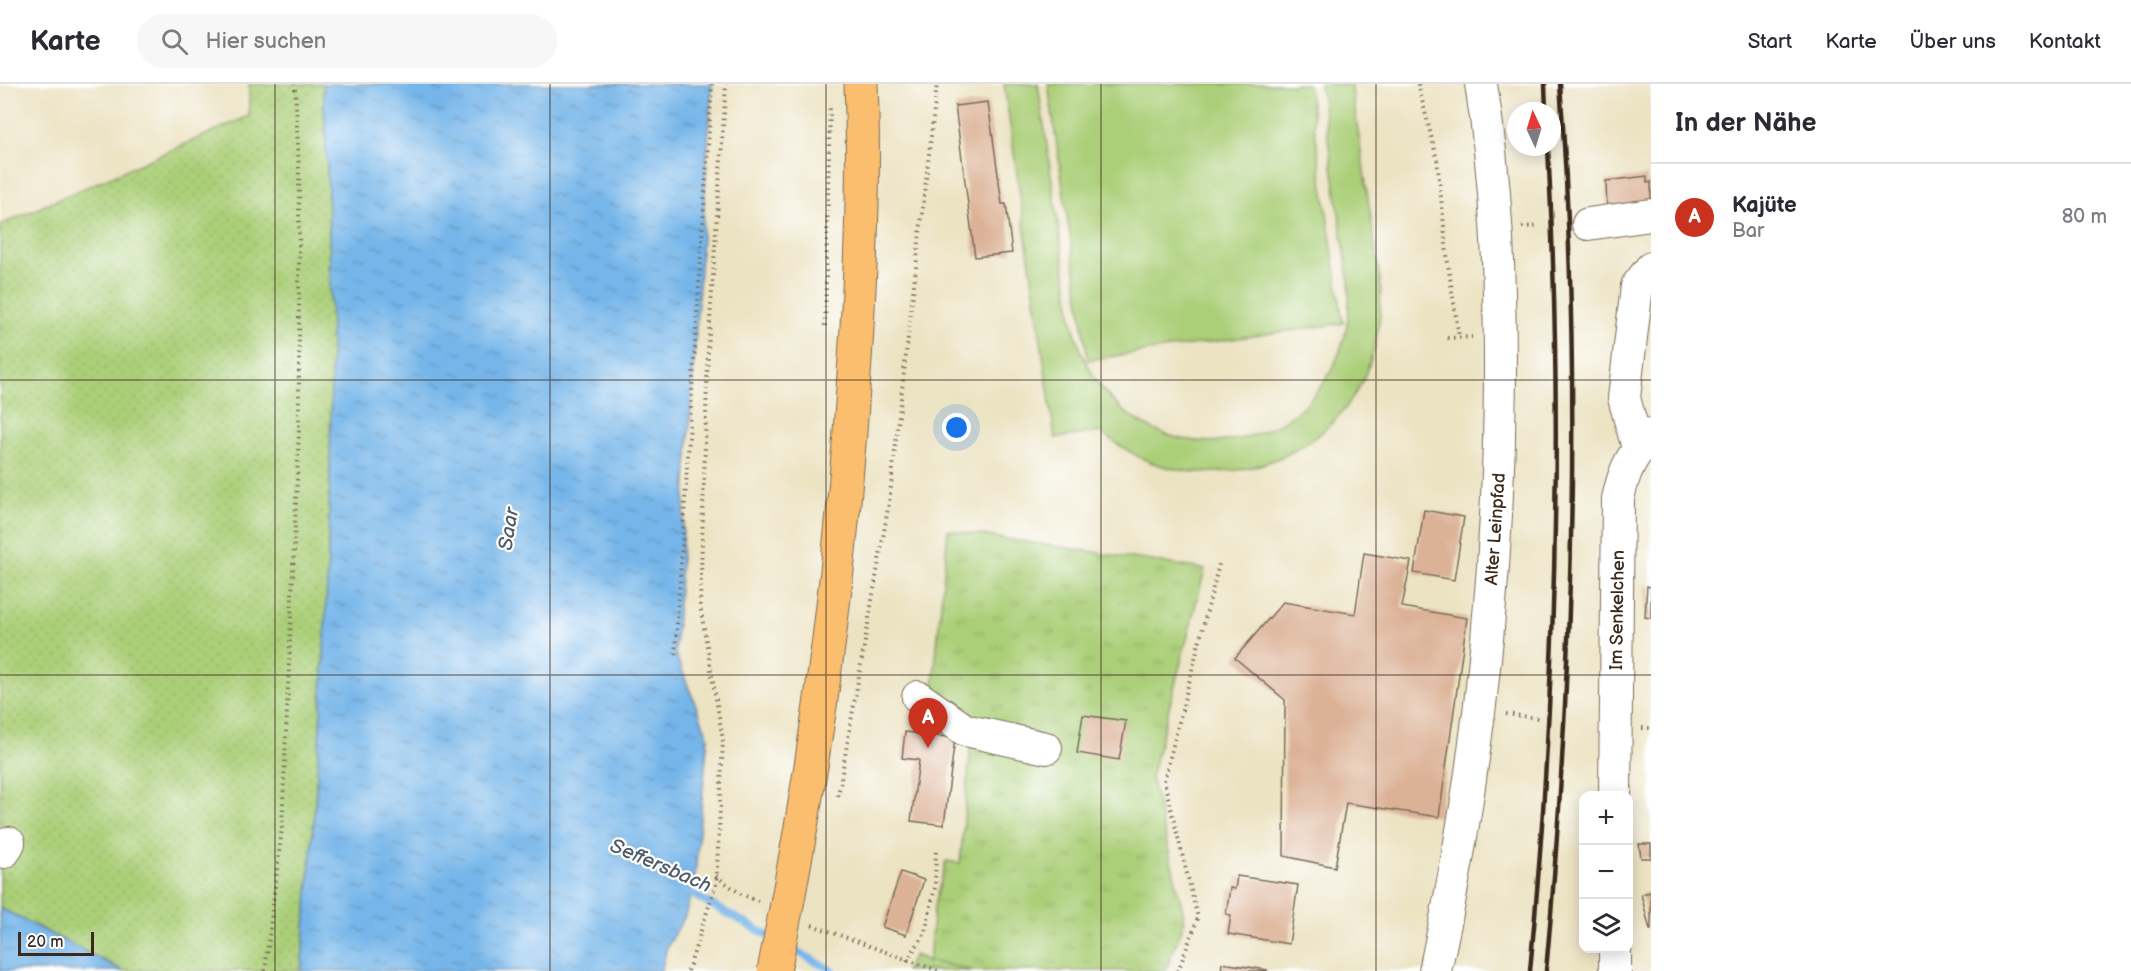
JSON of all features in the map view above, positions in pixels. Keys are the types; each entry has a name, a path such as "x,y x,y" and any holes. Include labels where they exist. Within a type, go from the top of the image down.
{"main road":[{"path":"774,971 774,901 809,789 844,510 860,274 861,84"}],"street":[{"name":"Alter Leinpfad","path":"1436,971 1461,840 1480,712 1489,631 1500,459 1496,197 1481,84"},
{"path":"1588,224 1651,215"},
{"path":"1645,442 1624,398 1640,350 1637,286 1651,268"},
{"name":"Im Senkelchen","path":"1615,791 1618,499 1624,471 1645,442"},
{"path":"918,697 966,730 1046,748"},
{"path":"1615,953 1615,971"}],"path":[{"path":"265,971 282,828 299,432 299,171 295,84"},
{"path":"675,654 712,84"},
{"path":"688,971 716,884 723,740 700,605 708,362 726,84"},
{"path":"837,803 889,502 937,84"},
{"path":"1418,84 1437,159 1448,264 1459,337"},
{"path":"825,337 830,95"},
{"path":"1178,971 1198,918 1164,780 1220,560"},
{"path":"907,961 925,933 935,887 936,849"},
{"path":"716,876 741,894 774,901"},
{"path":"810,924 938,971"}],"green space":[{"path":"249,84 323,84 331,306 329,528 319,750 301,971 124,971 0,908 0,225 249,116"},
{"path":"1004,84 1038,84 1072,320 1096,379 1133,418 1180,438 1229,440 1276,425 1316,393 1342,345 1349,282 1320,84 1351,84 1380,279 1381,302 1375,346 1368,368 1353,397 1333,422 1309,442 1281,457 1250,467 1219,472 1187,471 1156,464 1134,454 1100,432 1055,438"},
{"path":"1048,84 1308,84 1343,323 1088,360"},
{"path":"948,530 1205,569 1151,777 1185,920 1165,971 974,971 929,961 934,907 946,861 960,863 972,731 933,688"},
{"path":"914,955 929,961 974,971 905,971"}],"water":[{"name":"Saar","path":"323,84 712,84 675,653 708,736 694,885 685,916 667,947 661,971 301,971 319,750 329,528 331,306"},
{"path":"0,908 124,971 0,971"}],"building":[{"path":"988,102 1002,204 1006,204 1012,253 975,257 955,106"},
{"path":"1647,176 1647,183 1651,182 1651,207 1607,213 1606,181"},
{"path":"1424,510 1464,517 1454,580 1414,573"},
{"path":"1364,553 1411,561 1402,607 1467,618 1439,817 1346,803 1335,867 1284,856 1285,700 1235,658 1283,602 1355,614"},
{"path":"1647,586 1651,587 1651,618 1645,617"},
{"path":"1083,715 1126,721 1119,760 1077,753"},
{"path":"905,732 955,738 944,825 911,821 919,760 902,758"},
{"path":"1639,844 1651,844 1651,858 1641,858"},
{"path":"901,872 924,880 906,935 882,927"},
{"path":"1237,876 1298,885 1289,944 1228,934 1231,915 1226,914 1230,888 1235,889"},
{"path":"1651,892 1651,930 1650,930 1641,894"},
{"path":"1222,963 1267,970 1267,971 1221,971"}],"waterway":[{"name":"Seffersbach","path":"684,890 771,937"},
{"name":"Seffersbach","path":"787,946 833,971"}],"railway":[{"path":"1545,84 1546,102"},
{"path":"1546,971 1563,750 1571,528 1571,306 1560,84"},
{"path":"1530,971 1546,765 1554,559 1555,353 1548,156"}],"place":[{"name":"Kajüte","path":"928,748"}]}
